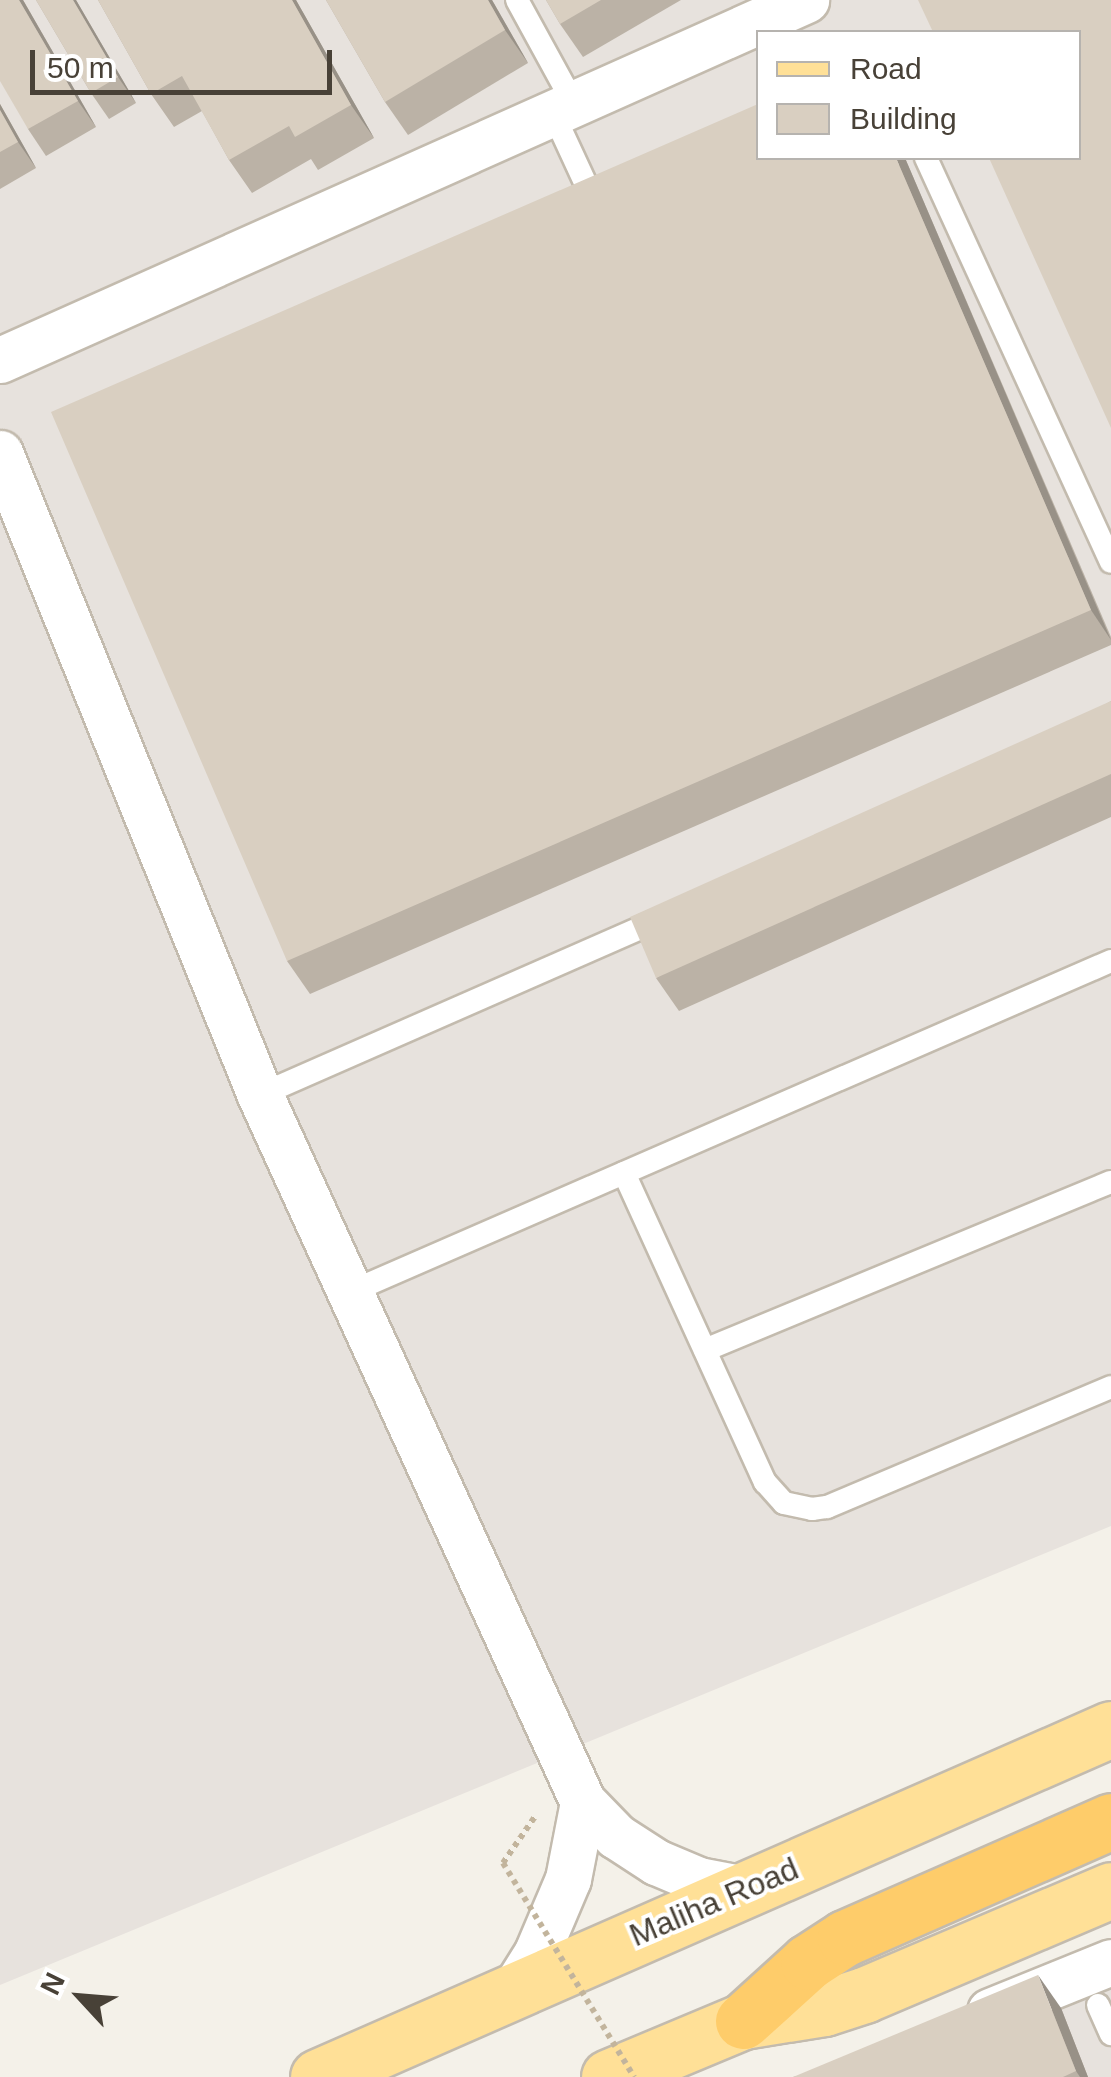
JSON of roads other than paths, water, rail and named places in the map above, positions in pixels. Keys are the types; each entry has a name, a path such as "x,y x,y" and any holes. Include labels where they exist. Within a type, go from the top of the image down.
{"highway":[{"path":"743,2022 808,1962 845,1938 1111,1821"}],"main road":[{"name":"Maliha Road","path":"318,2077 516,1986 1111,1729"},
{"path":"610,2077 743,2022 824,2008 864,1995 1111,1890"}],"street":[{"path":"0,360 806,0"},
{"path":"0,453 260,1095 582,1802 616,1836 656,1862 700,1880 746,1889"},
{"path":"516,1986 538,1952 568,1880 582,1802"},
{"path":"955,2025 1111,1962"}],"lane":[{"path":"517,0 563,109 589,193"},
{"path":"927,160 1103,526 1111,562"},
{"path":"260,1095 690,906"},
{"path":"348,1293 1111,961"},
{"path":"624,1173 764,1482 784,1503 812,1509 1111,1387"},
{"path":"705,1350 1111,1182"},
{"path":"1098,2005 1111,2034"}]}
